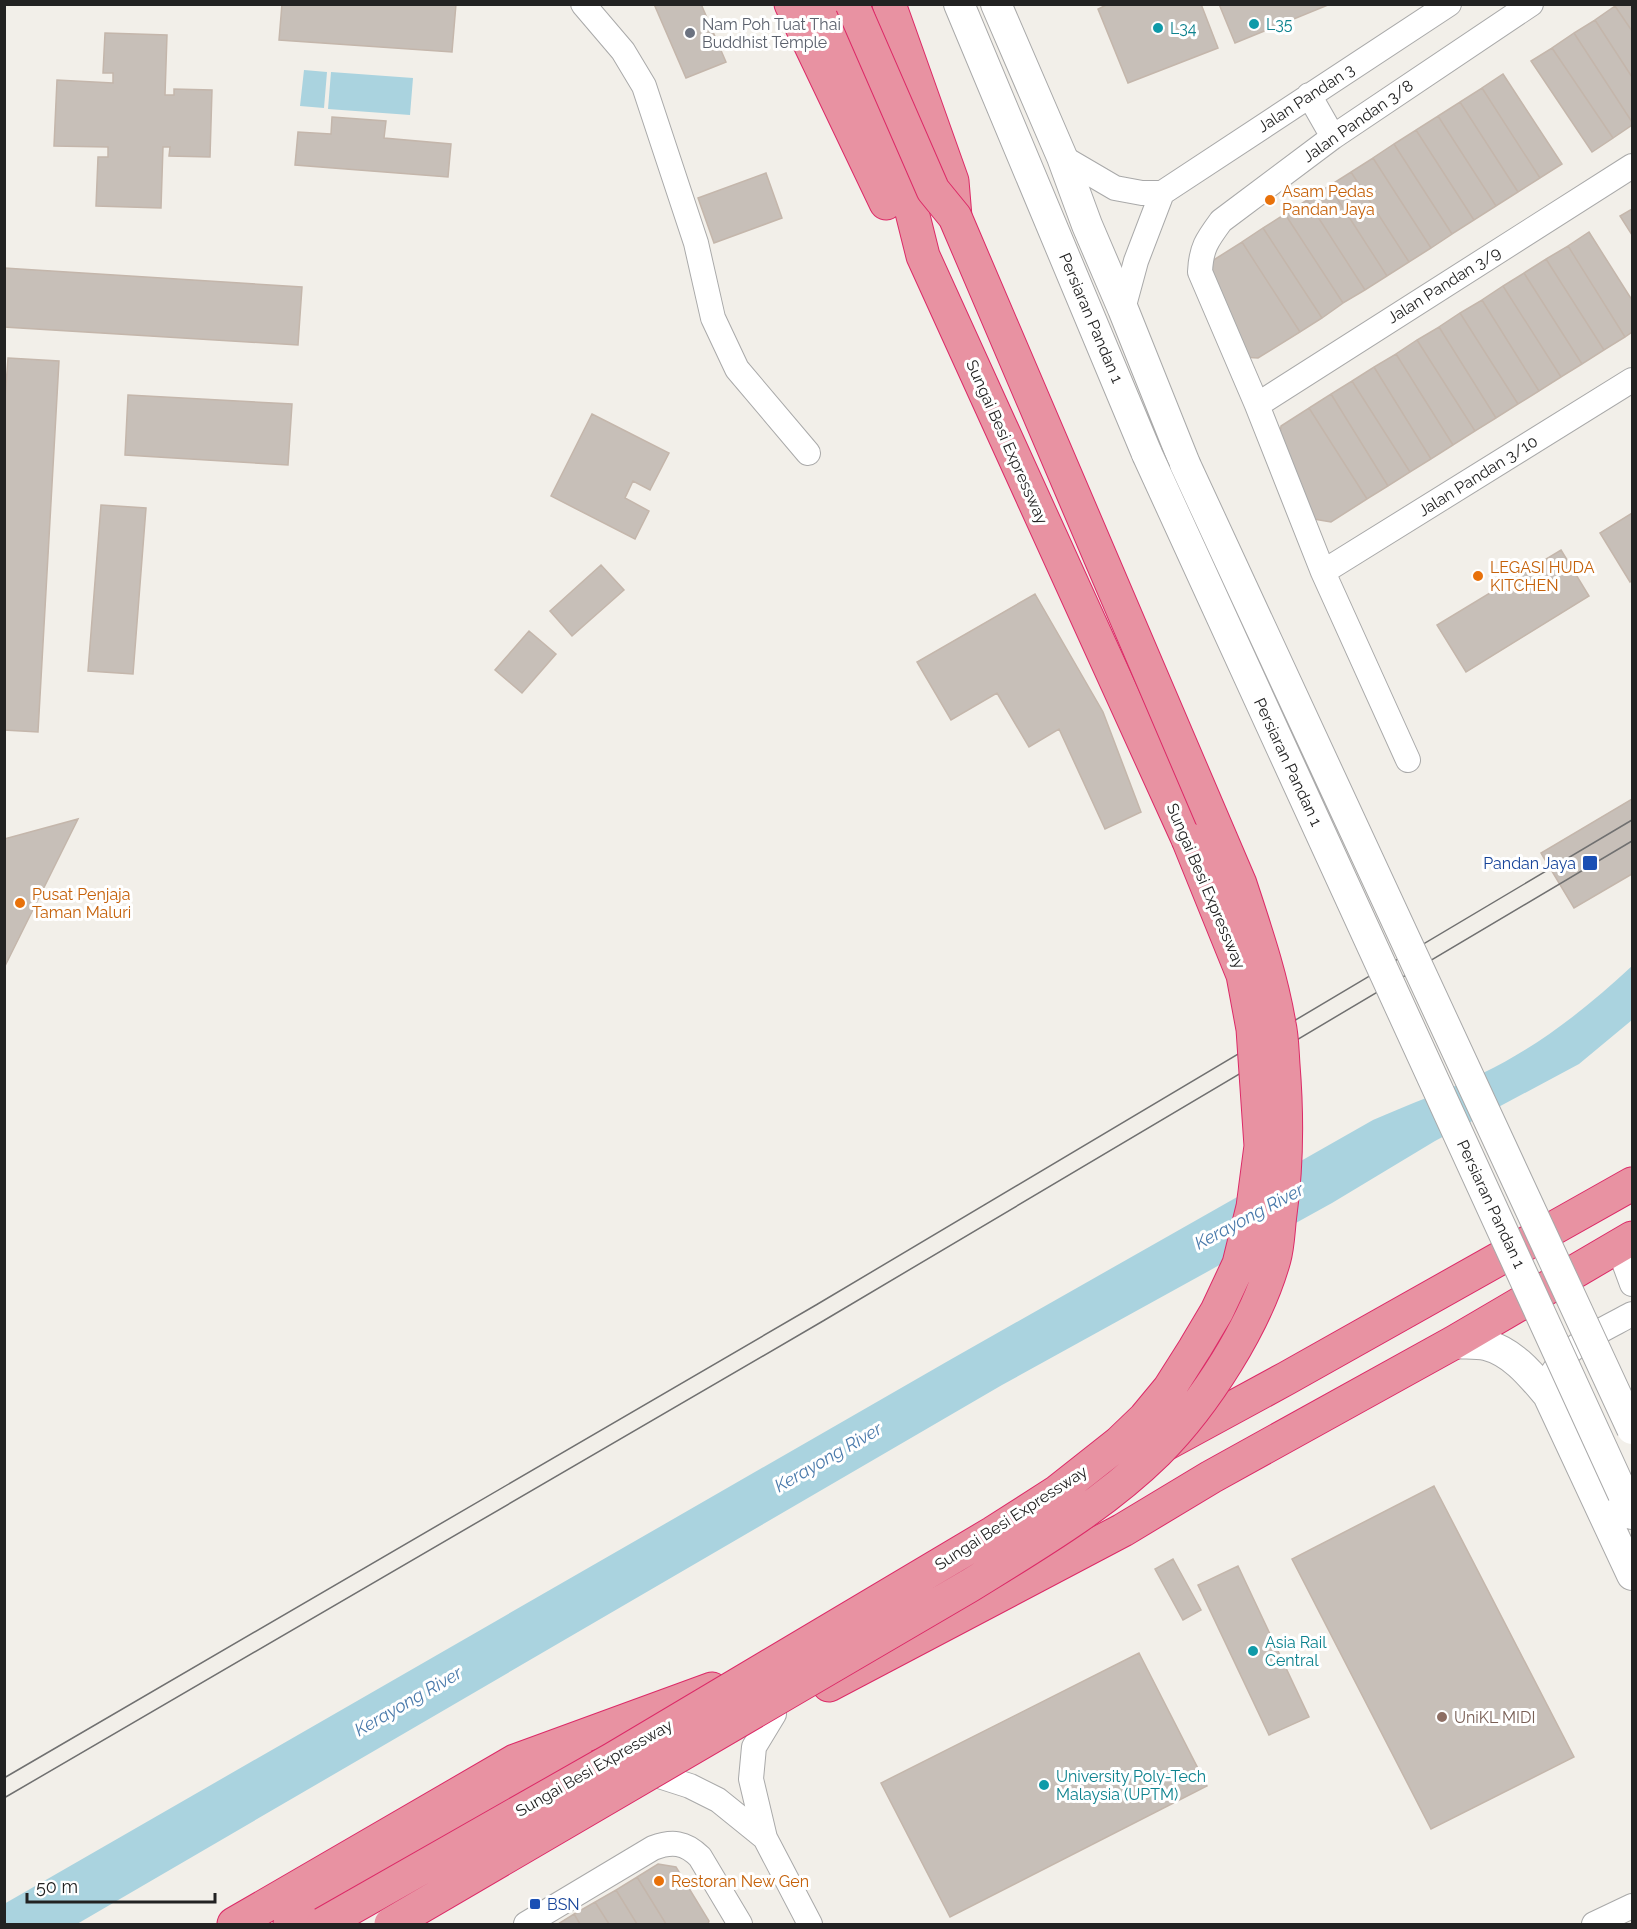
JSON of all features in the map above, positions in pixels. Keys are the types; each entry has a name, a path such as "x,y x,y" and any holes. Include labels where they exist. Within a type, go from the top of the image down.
{"highway":[{"path":"791,4 891,213 923,256"},
{"name":"Sungai Besi Expressway","path":"322,1924 613,1759 817,1639 1057,1492 1119,1443 1145,1418 1169,1389 1217,1311 1239,1264 1253,1208 1261,1146 1253,1029 1243,975 1188,839 923,256 910,204 824,4"},
{"name":"Sungai Besi Expressway","path":"391,1924 969,1586 1051,1536 1100,1502 1158,1451 1220,1373 1253,1315 1275,1258 1286,1172 1286,1099 1280,1025 1265,961 1240,884 955,217 933,190 852,4"},
{"path":"892,12 952,181 955,217"},
{"path":"290,1924 522,1791 1287,1378 1632,1184"},
{"path":"399,1924 546,1838 659,1776 1123,1530 1211,1477 1453,1344 1625,1242"},
{"path":"234,1924 515,1761 712,1689"}],"street":[{"path":"583,4 623,51 644,86 696,243 713,318 737,369 808,453"},
{"name":"Persiaran Pandan 1","path":"959,4 1147,454 1628,1504"},
{"name":"Persiaran Pandan 1","path":"996,4 1062,157 1087,225 1185,464 1632,1429"},
{"name":"Jalan Pandan 3","path":"1162,193 1449,4"},
{"name":"Jalan Pandan 3/8","path":"1257,405 1200,272 1201,255 1209,237 1221,221 1333,137 1531,4"},
{"path":"1310,95 1333,137"},
{"path":"1062,157 1115,188 1142,193 1162,193 1136,261 1123,309"},
{"name":"Jalan Pandan 3/9","path":"1257,405 1632,166"},
{"name":"Jalan Pandan 3/10","path":"1323,572 1632,380"},
{"path":"1257,405 1323,572 1408,760"},
{"path":"1625,1242 1632,1284"},
{"path":"1548,1395 1553,1371 1574,1346 1632,1314"},
{"path":"1453,1344 1484,1345 1508,1354 1530,1373 1548,1395 1632,1575"},
{"path":"774,1714 754,1747 750,1779 765,1838 810,1924"},
{"path":"659,1776 690,1786 718,1800 765,1838"},
{"path":"526,1924 653,1848 666,1843 680,1843 691,1848 700,1857 740,1924"},
{"path":"1594,1924 1632,1906"}],"water":[{"path":"304,70 327,72 324,108 300,106"},
{"path":"331,72 413,78 410,115 328,109"},
{"name":"Kerayong River","path":"1632,966 1632,1020 1579,1064 1435,1141 1332,1203 1002,1385 77,1924 5,1924 4,1904 948,1361 1373,1120 1469,1080 1524,1051 1598,997"}],"building":[{"path":"282,4 456,4 452,52 279,40"},
{"name":"Nam Poh Tuat Thai Buddhist Temple","path":"654,4 701,4 726,62 686,78"},
{"name":"L34","path":"1108,4 1201,4 1218,48 1128,83 1098,9"},
{"name":"L35","path":"1219,4 1328,4 1328,5 1235,43"},
{"path":"1632,4 1632,31 1615,6"},
{"path":"1615,6 1632,31 1632,77 1595,20"},
{"path":"1595,20 1632,77 1632,122 1574,33"},
{"path":"105,33 167,35 165,95 174,95 174,89 212,90 210,157 169,156 170,147 163,147 161,208 96,206 98,157 108,157 108,147 54,146 57,80 113,83 113,73 103,73"},
{"path":"1574,33 1632,122 1632,125 1613,138 1552,48"},
{"path":"1552,48 1613,138 1592,152 1531,61"},
{"path":"1503,74 1562,164 1540,178 1482,88"},
{"path":"1482,88 1540,178 1518,192 1460,102"},
{"path":"1460,102 1518,192 1496,206 1438,116"},
{"path":"1438,116 1496,206 1474,220 1416,130"},
{"path":"332,117 386,121 384,138 451,144 448,177 295,165 298,132 331,134"},
{"path":"1416,130 1474,220 1452,234 1394,144"},
{"path":"1394,144 1452,234 1431,248 1373,158"},
{"path":"1373,158 1431,248 1409,262 1351,172"},
{"path":"1351,172 1409,262 1387,276 1329,186"},
{"path":"766,173 782,218 714,243 698,198"},
{"path":"1329,186 1387,276 1365,290 1307,200"},
{"path":"1307,200 1365,290 1343,303 1285,214"},
{"path":"1632,209 1632,235 1620,216"},
{"path":"1285,214 1343,303 1322,318 1263,228"},
{"path":"1263,228 1322,318 1300,332 1242,242"},
{"path":"1589,232 1632,300 1632,332 1625,337 1568,246"},
{"path":"1242,242 1300,332 1258,358 1242,357 1211,283 1212,261"},
{"path":"1568,246 1625,337 1604,350 1546,259"},
{"path":"1546,259 1604,350 1582,364 1524,273"},
{"path":"4,268 302,287 298,345 4,327"},
{"path":"1524,273 1582,364 1561,377 1503,286"},
{"path":"1503,286 1561,377 1539,391 1482,300"},
{"path":"1482,300 1539,391 1518,404 1460,313"},
{"path":"1460,313 1518,404 1496,418 1439,327"},
{"path":"1439,327 1496,418 1475,431 1417,340"},
{"path":"1417,340 1475,431 1453,445 1396,354"},
{"path":"1396,354 1453,445 1431,459 1374,367"},
{"path":"8,358 59,361 38,732 4,730 4,412"},
{"path":"1374,367 1431,459 1410,472 1352,381"},
{"path":"1352,381 1410,472 1388,486 1331,394"},
{"path":"1331,394 1388,486 1367,499 1309,408"},
{"path":"128,395 292,404 288,465 125,455"},
{"path":"1309,408 1367,499 1331,522 1308,518 1279,444 1281,426"},
{"path":"592,414 669,453 650,490 633,481 625,498 649,511 635,539 551,496"},
{"path":"101,505 146,508 133,674 88,671"},
{"path":"1632,513 1632,580 1630,582 1600,533"},
{"path":"1561,550 1589,596 1466,672 1437,625"},
{"path":"601,565 624,590 572,636 550,611"},
{"path":"1035,594 1103,712 1141,812 1105,829 1059,729 1029,747 997,693 951,720 917,662"},
{"path":"529,631 556,654 522,693 495,670"},
{"name":"Pandan Jaya","path":"1632,799 1632,874 1574,908 1541,853"},
{"name":"Pusat Penjaja Taman Maluri","path":"78,819 4,968 4,839"},
{"path":"1434,1486 1574,1757 1431,1829 1292,1559"},
{"path":"1173,1559 1201,1610 1183,1620 1155,1569"},
{"name":"Asia Rail Central","path":"1238,1566 1309,1717 1269,1735 1198,1585"},
{"name":"University Poly-Tech Malaysia (UPTM)","path":"1139,1653 1207,1786 950,1917 881,1783"},
{"path":"658,1864 676,1867 709,1921 708,1924 666,1924 637,1877"},
{"path":"637,1877 666,1924 637,1924 616,1890"},
{"path":"616,1890 637,1924 609,1924 595,1902"},
{"path":"595,1902 609,1924 580,1924 574,1914"},
{"path":"574,1914 580,1924 558,1924"}],"tram line":[{"path":"4,1778 816,1305 1632,820"},
{"path":"4,1798 823,1321 1632,841"}],"place":[{"name":"L35","path":"1254,24"},
{"name":"L34","path":"1158,28"},
{"name":"Nam Poh Tuat Thai Buddhist Temple","path":"690,33"},
{"name":"Asam Pedas Pandan Jaya","path":"1270,200"},
{"name":"LEGASI HUDA KITCHEN","path":"1478,576"},
{"name":"Pandan Jaya","path":"1590,863"},
{"name":"Pusat Penjaja Taman Maluri","path":"20,903"},
{"name":"Asia Rail Central","path":"1253,1651"},
{"name":"UniKL MIDI","path":"1442,1717"},
{"name":"University Poly-Tech Malaysia (UPTM)","path":"1044,1785"},
{"name":"Restoran New Gen","path":"659,1881"},
{"name":"BSN","path":"535,1904"}]}
